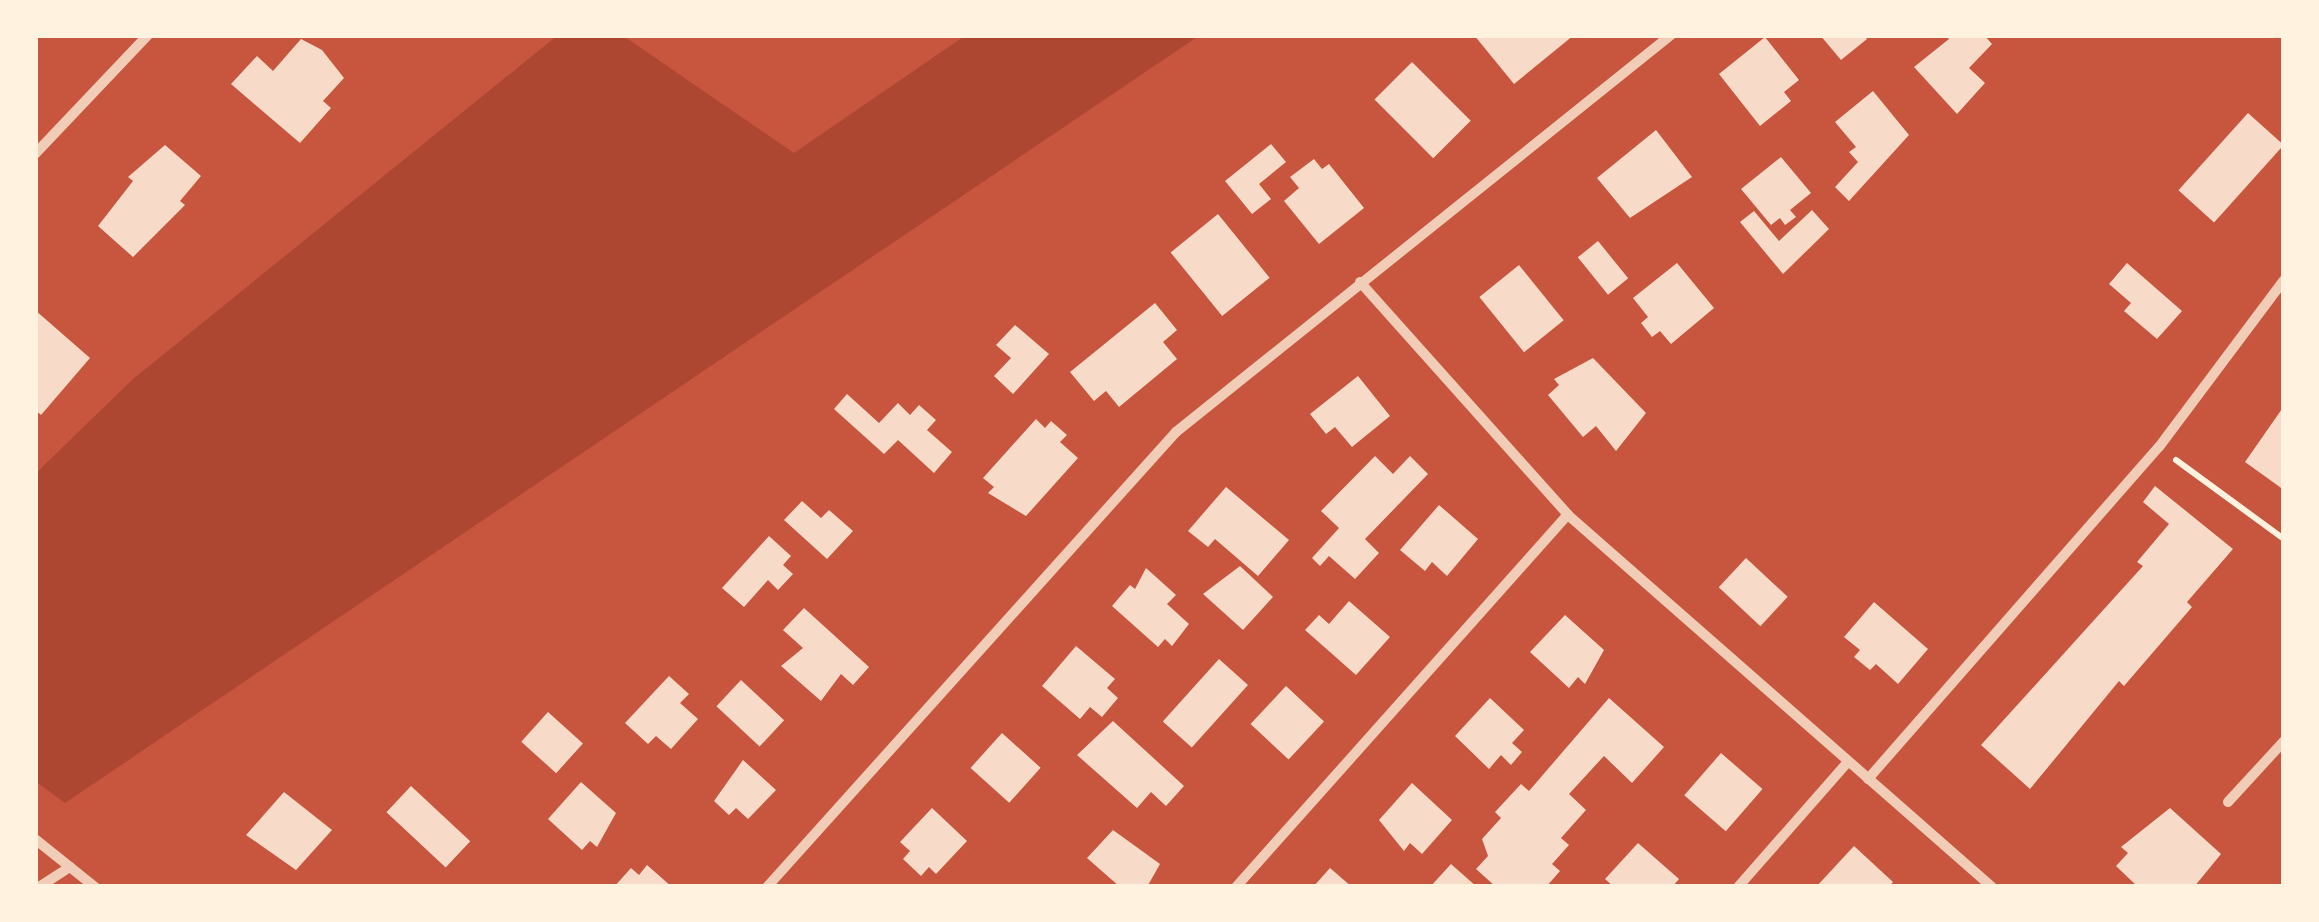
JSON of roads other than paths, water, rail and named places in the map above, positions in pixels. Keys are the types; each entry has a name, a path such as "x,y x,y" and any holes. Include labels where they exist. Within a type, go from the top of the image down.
{"street":[{"path":"35,154 148,35"},
{"path":"767,887 1176,432 1671,35"},
{"path":"1868,780 2159,447 2284,280"},
{"path":"1360,282 1568,515 1992,887"},
{"path":"1236,887 1568,515"},
{"path":"2228,802 2284,742"},
{"path":"1738,887 1848,762"},
{"path":"35,838 95,887"},
{"path":"39,887 70,867"}]}
